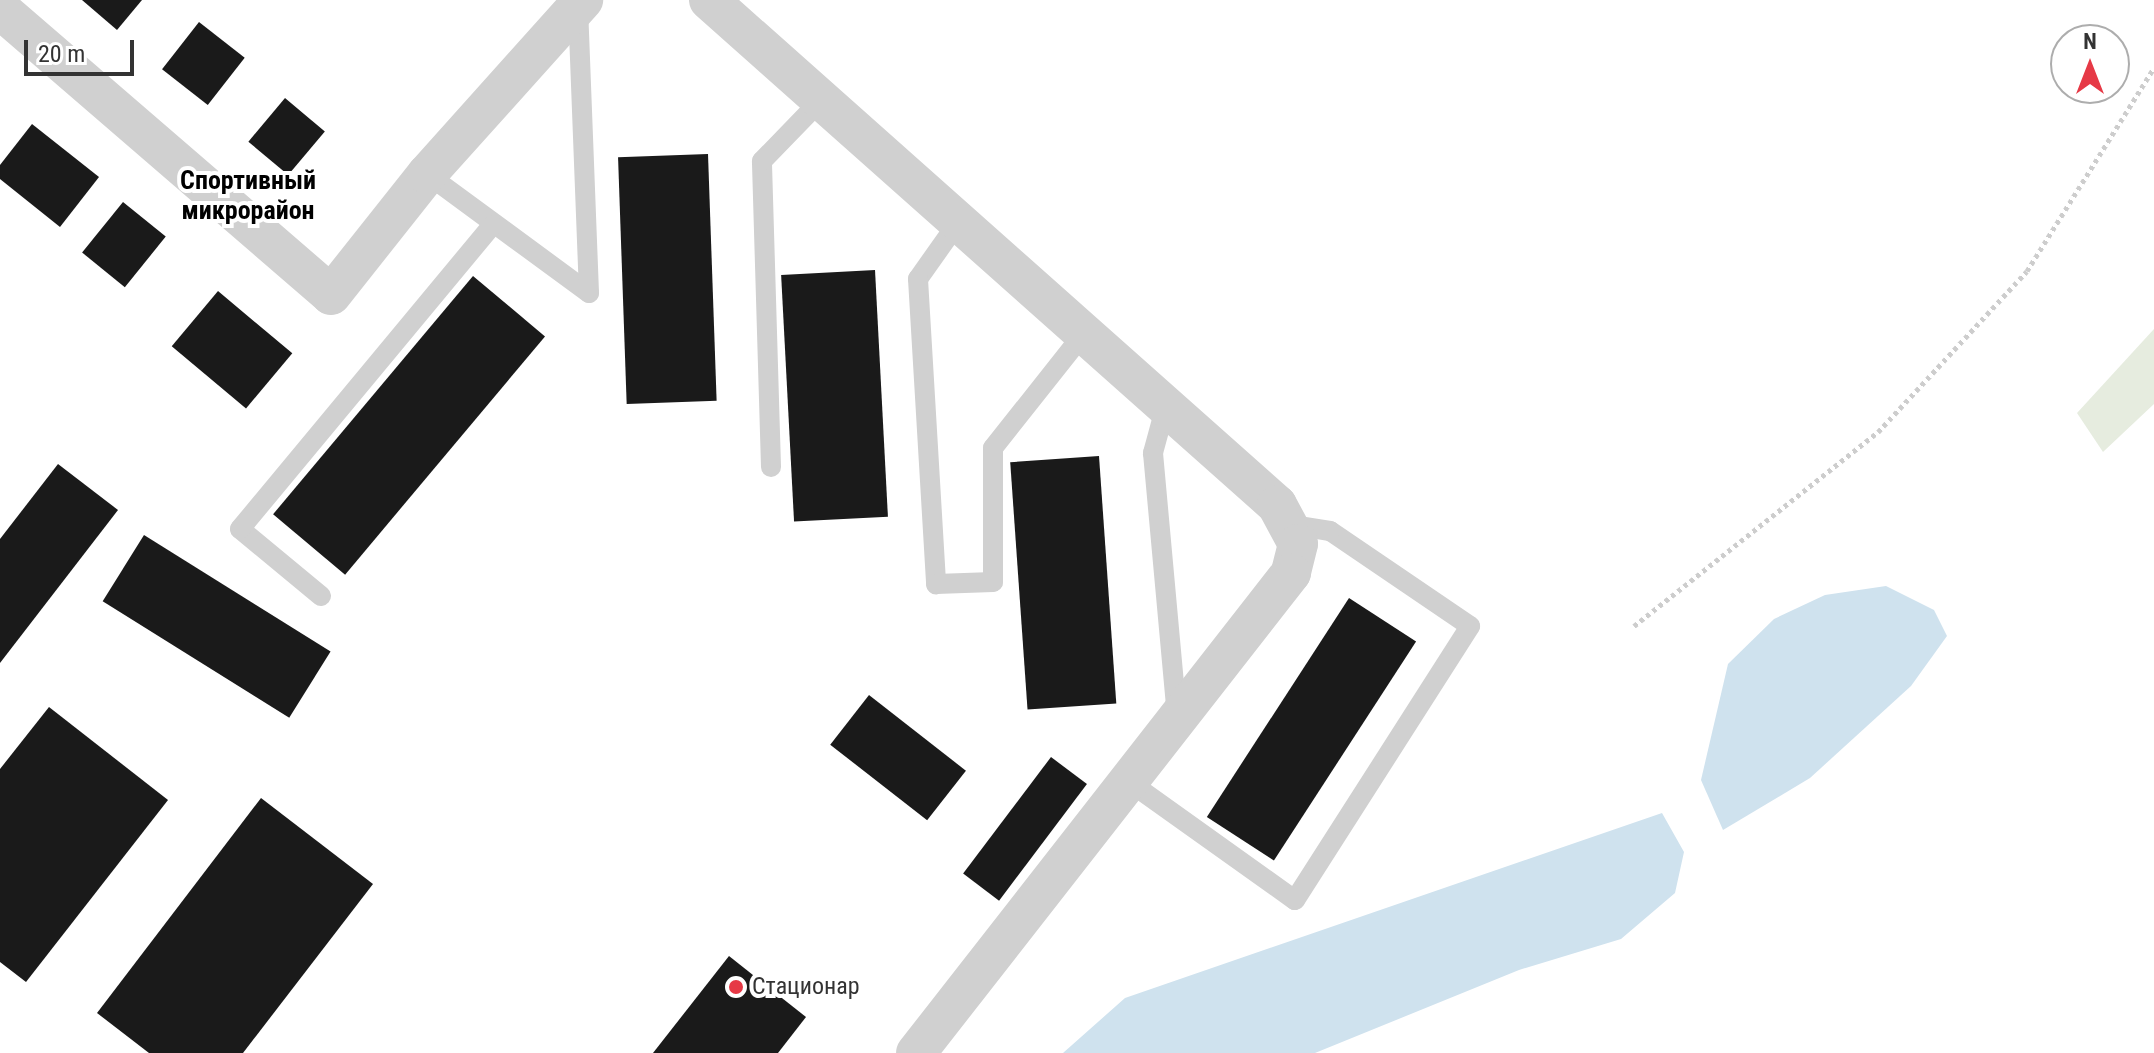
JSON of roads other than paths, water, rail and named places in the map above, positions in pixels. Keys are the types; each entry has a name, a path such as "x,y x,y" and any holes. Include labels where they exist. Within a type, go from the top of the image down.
{"street":[{"path":"709,0 1166,405 1293,525 1298,544 1291,573 916,1053"},
{"path":"0,9 331,295 427,174 581,3"}],"lane":[{"path":"427,174 492,225 589,293 581,3"},
{"path":"771,467 762,161 822,99"},
{"path":"959,221 918,279 936,584 993,582 993,448 1084,333"},
{"path":"321,596 240,529 492,225"},
{"path":"1166,405 1153,453 1177,718"},
{"path":"1128,781 1295,900 1470,626 1330,531 1293,525"}],"water":[{"path":"1886,586 1934,610 1947,636 1911,686 1810,778 1723,830 1701,780 1728,664 1774,619 1825,595"},
{"path":"1662,813 1684,852 1675,893 1621,939 1519,970 1315,1053 1063,1053 1125,998"}],"place":[{"name":"Стационар","path":"736,987"}],"district":[{"name":"Спортивный микрорайон","path":"248,196"}]}
